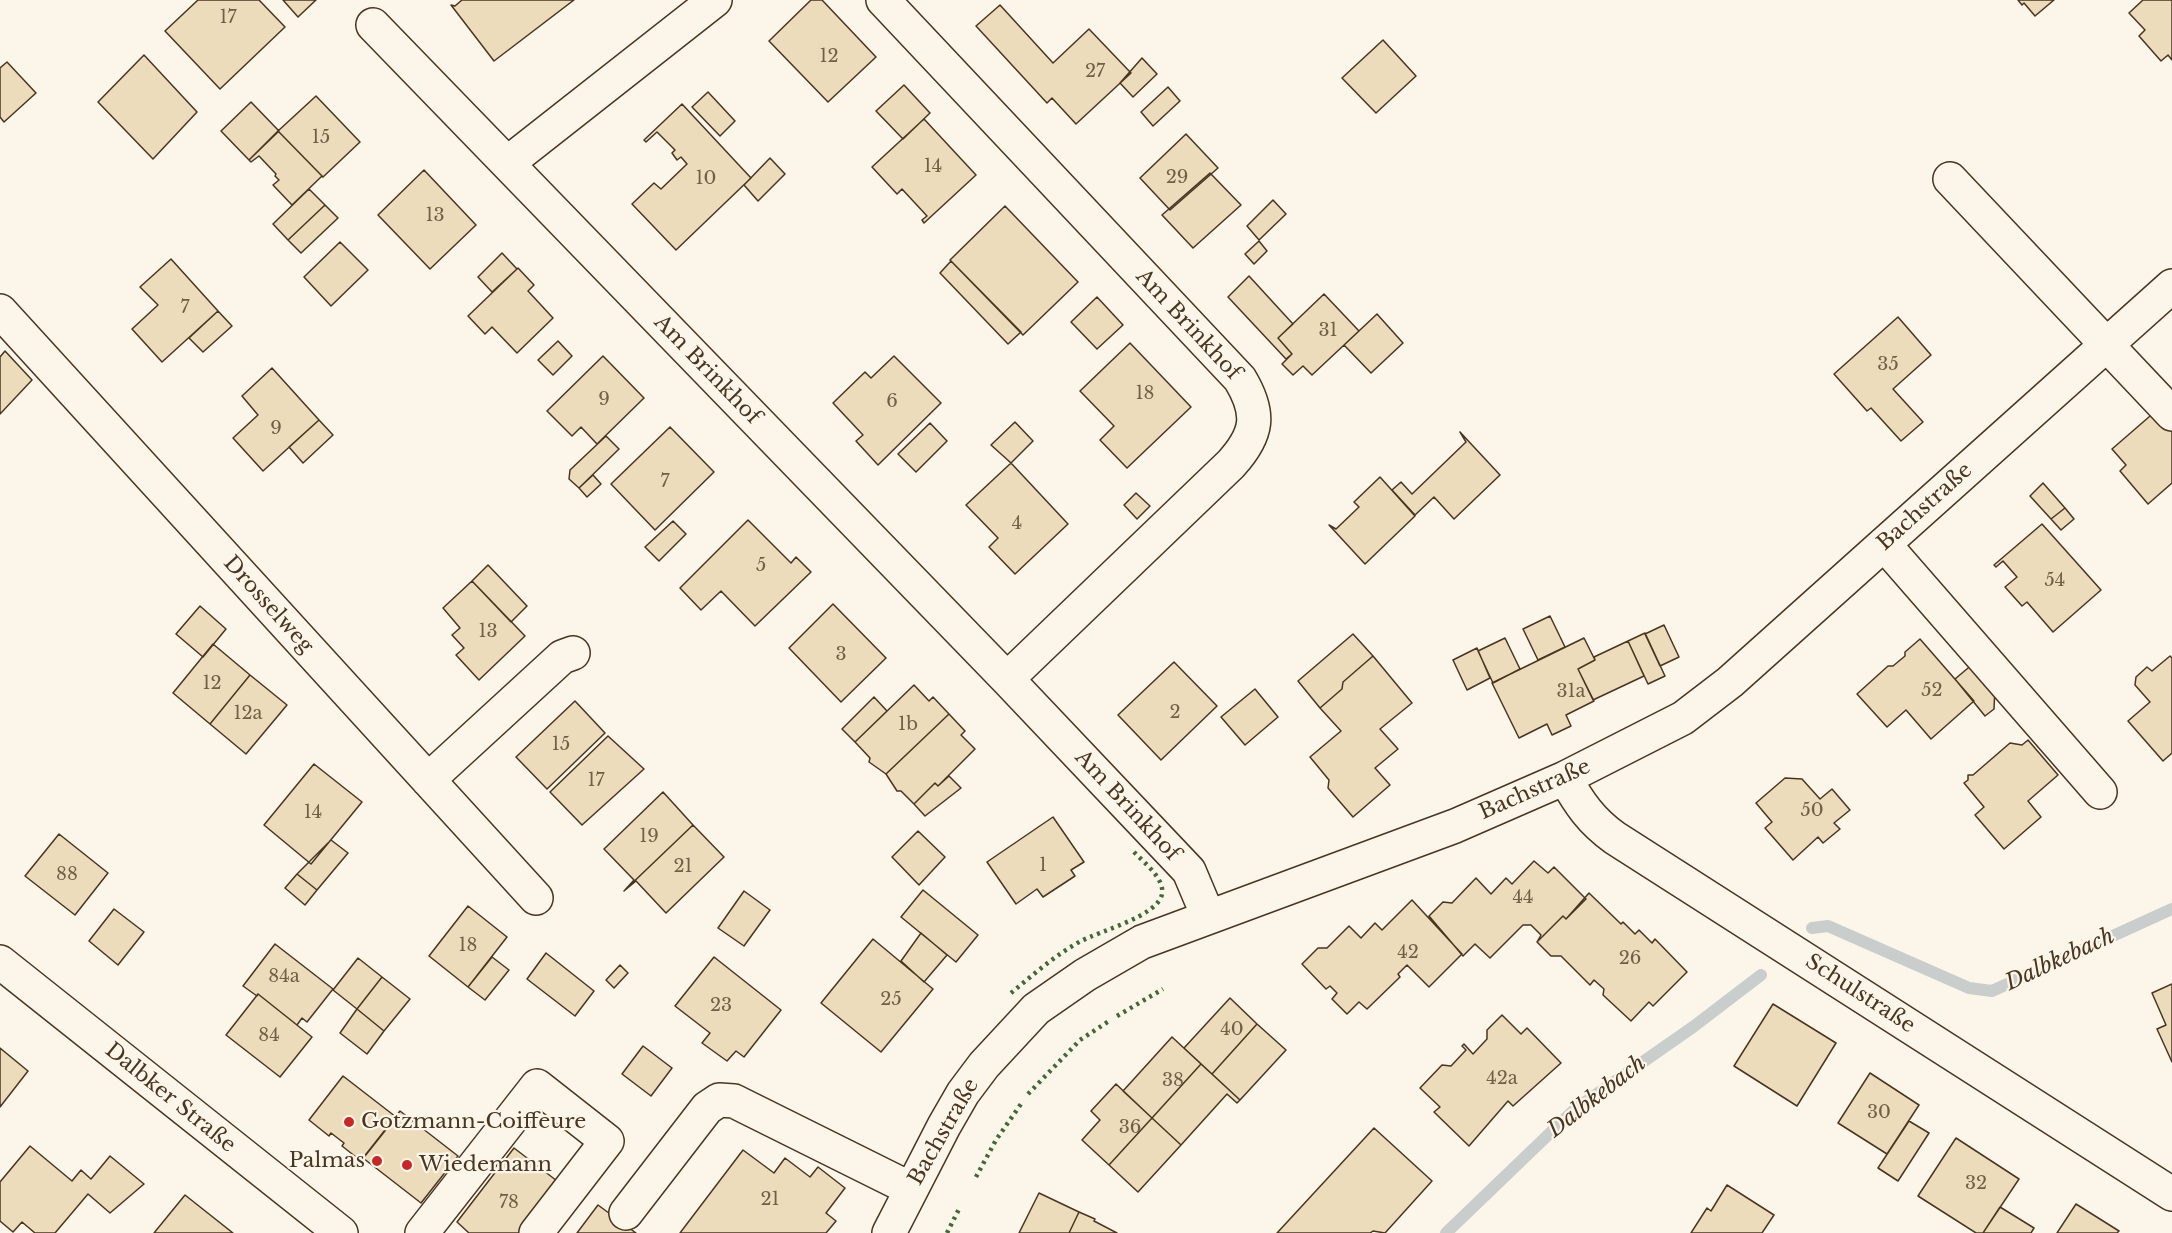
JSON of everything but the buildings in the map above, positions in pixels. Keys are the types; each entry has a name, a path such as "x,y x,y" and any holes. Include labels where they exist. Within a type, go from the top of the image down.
{"street":[{"path":"509,162 715,0"},
{"name":"Am Brinkhof","path":"884,0 1240,379 1253,401 1253,430 1247,446 1232,464 1007,679"},
{"name":"Am Brinkhof","path":"374,25 509,162 1189,871 1208,916"},
{"path":"1950,179 2172,414"},
{"name":"Bachstraße","path":"889,1233 963,1093 1003,1041 1036,1009 1085,975 1142,942 1455,826 1565,778 1683,718 1730,682 2172,286"},
{"name":"Drosselweg","path":"0,311 536,898"},
{"path":"1884,544 2100,792"},
{"path":"428,780 562,657 573,653"},
{"name":"Schulstraße","path":"1565,778 1583,810 1615,838 2172,1194"},
{"name":"Dalbker Straße","path":"0,962 341,1233"},
{"path":"422,1233 537,1086 607,1142 536,1233"},
{"path":"627,1212 706,1108 719,1100 734,1101 911,1189"}],"waterway":[{"name":"Dalbkebach","path":"1812,928 1828,926 1969,988 1992,991 2172,909"},
{"name":"Dalbkebach","path":"1446,1233 1574,1110 1693,1027 1761,975"}],"hedge":[{"path":"1011,993 1071,947 1140,916 1158,902 1162,894 1160,882 1152,870 1132,850"},
{"path":"1117,1016 1163,989"},
{"path":"1028,1094 1080,1040 1109,1021"},
{"path":"976,1177 996,1140 1021,1104"},
{"path":"947,1233 959,1209"}],"place":[{"name":"Gotzmann-Coiffeure","path":"349,1122"},
{"name":"Palmas","path":"377,1161"},
{"name":"Wiedemann","path":"407,1165"}]}
